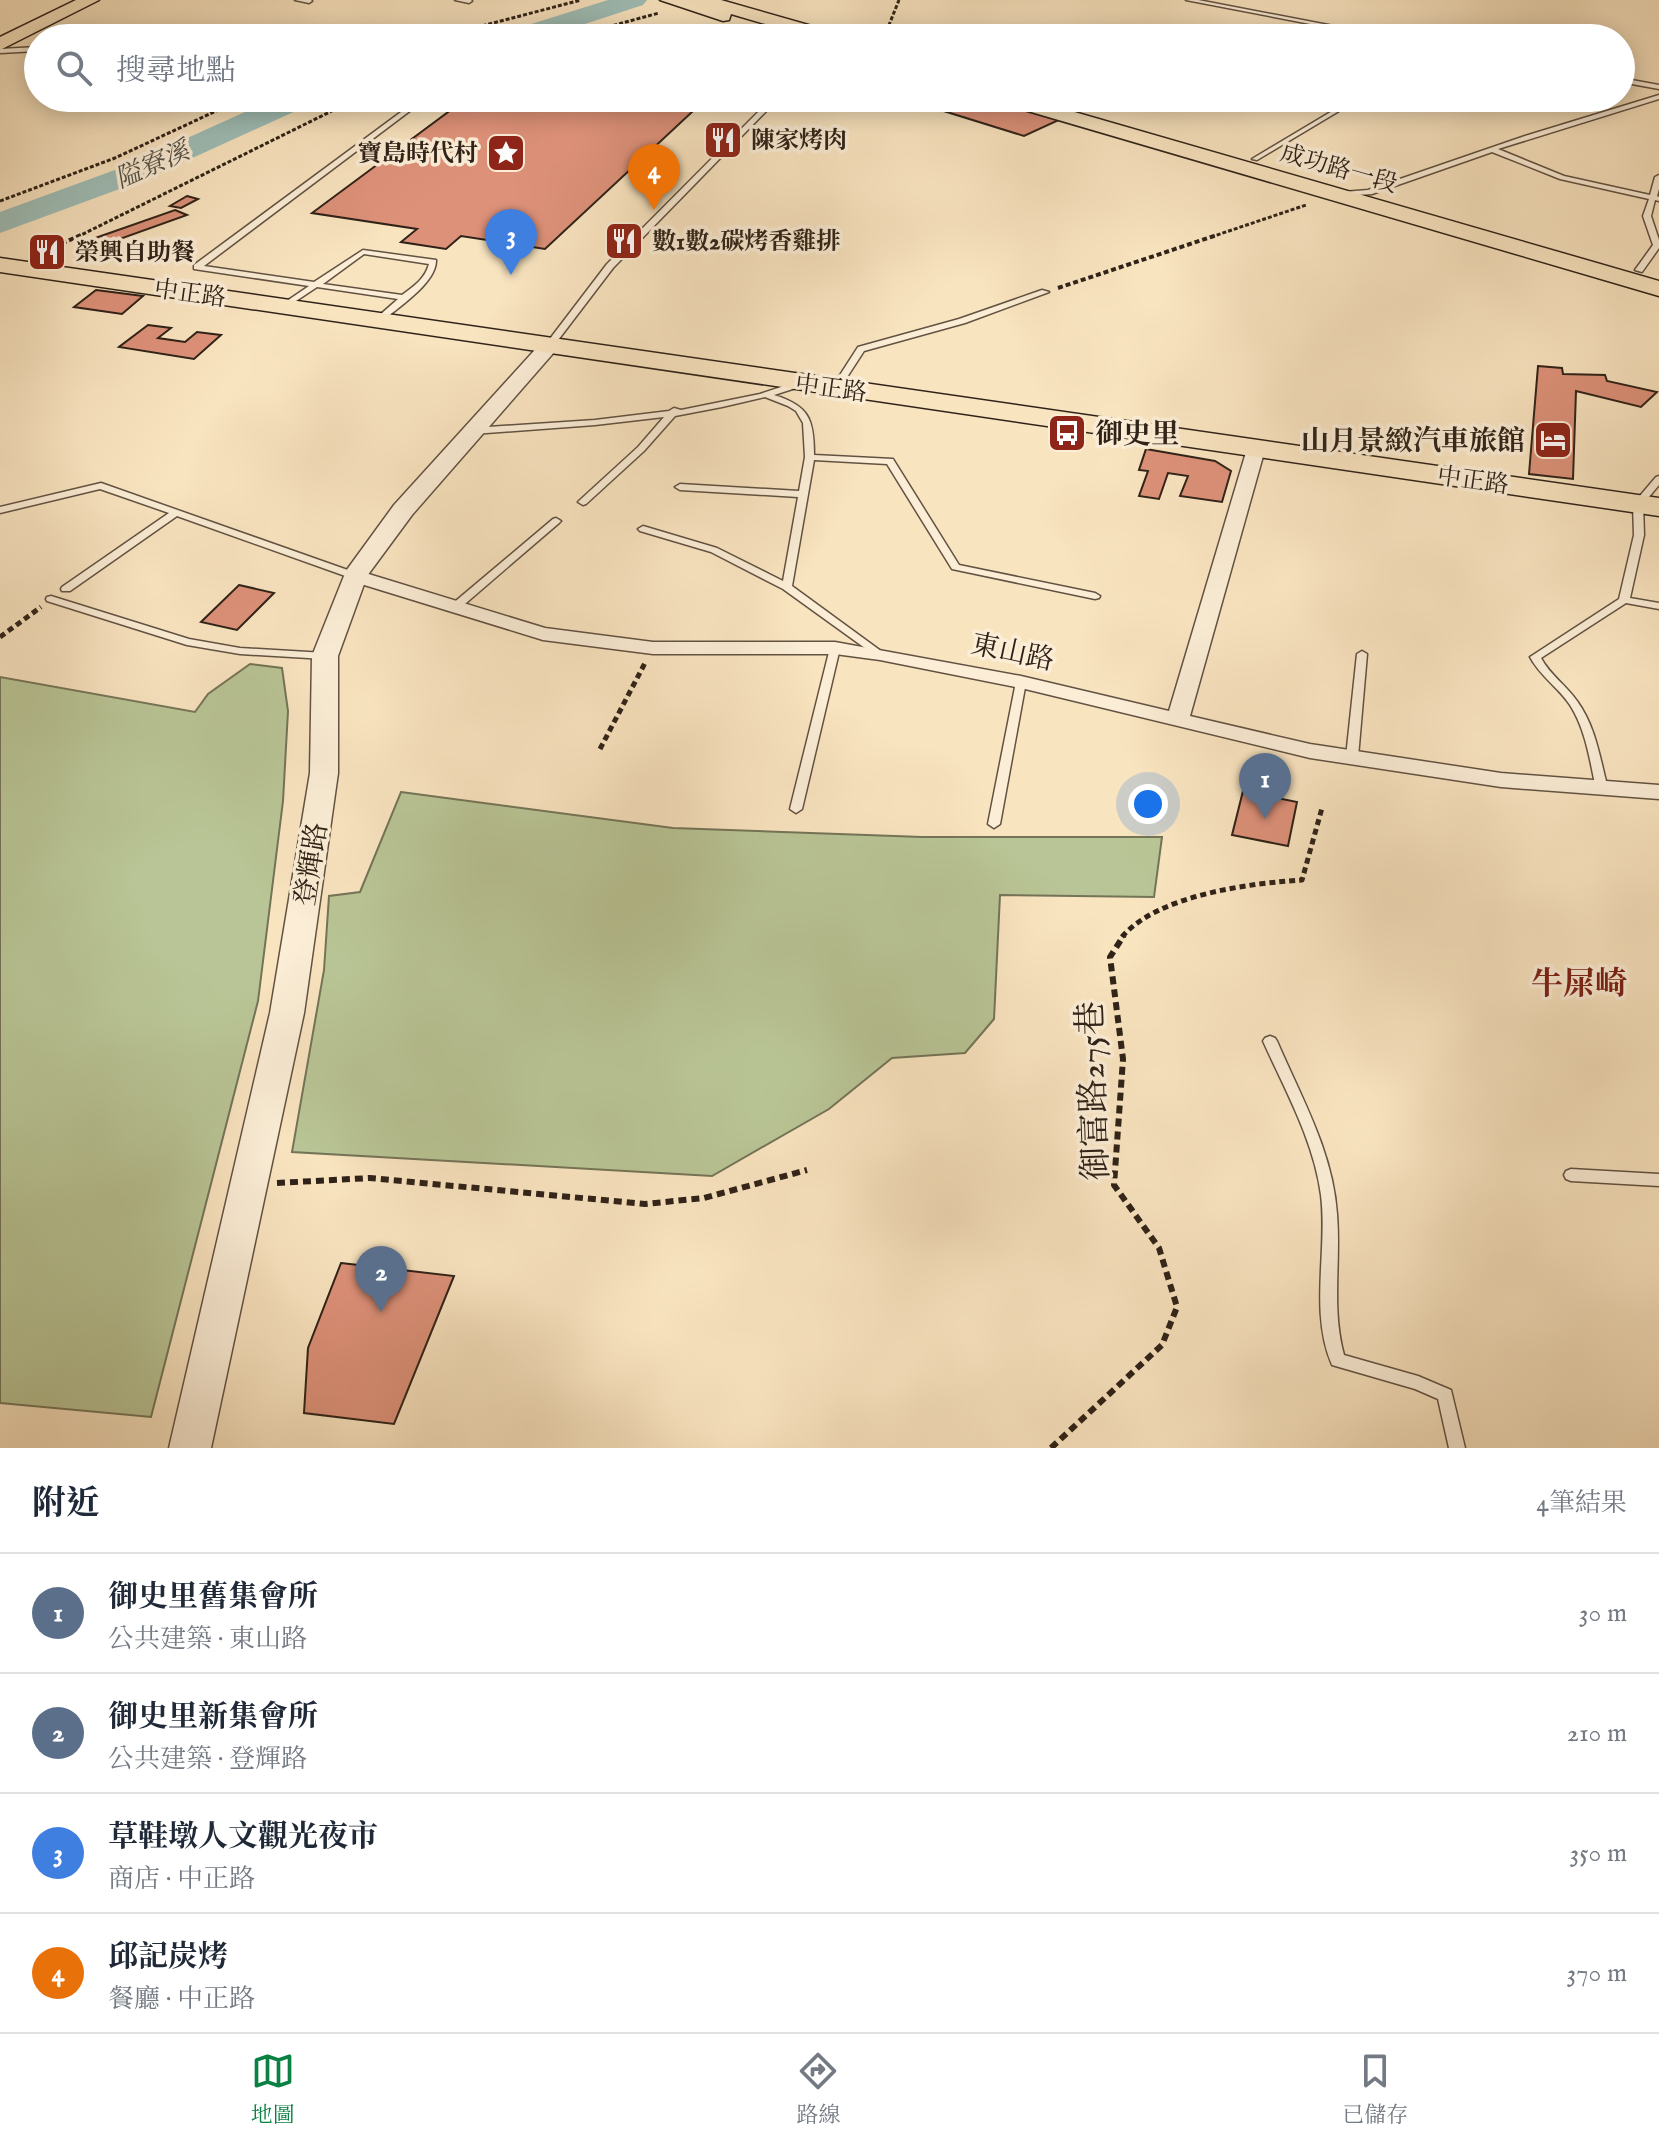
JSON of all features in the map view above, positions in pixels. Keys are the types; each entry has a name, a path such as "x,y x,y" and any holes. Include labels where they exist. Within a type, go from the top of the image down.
{"main road":[{"path":"0,35 74,0"},
{"path":"41,24 90,0"},
{"path":"685,2 754,24"},
{"path":"685,2 775,24"},
{"path":"0,44 24,32"},
{"name":"成功路一段","path":"1052,112 1659,289"},
{"name":"成功路一段","path":"1090,112 1649,273"},
{"name":"中正路","path":"5,265 835,389 1648,505"}],"street":[{"name":"登輝路","path":"190,1448 287,1013 324,773 325,656 355,576 403,510 549,346"},
{"path":"1177,722 1256,449"},
{"name":"東山路","path":"355,576 543,634 653,648 835,648 880,654 1021,682 1177,722 1352,757 1501,780 1659,792"}],"lane":[{"path":"298,0 309,1"},
{"path":"458,0 469,1"},
{"path":"1189,0 1318,24"},
{"path":"0,51 24,50"},
{"path":"1635,83 1659,87"},
{"path":"1635,104 1659,97"},
{"path":"404,298 197,267 405,112"},
{"path":"549,346 610,266 762,112"},
{"path":"1255,159 1334,112"},
{"path":"1337,195 1369,192 1491,149 1611,112"},
{"path":"1491,149 1562,178 1654,198"},
{"path":"1649,273 1657,245 1647,216 1659,177"},
{"path":"284,307 363,252 433,262 433,271 423,283 377,321"},
{"path":"835,389 861,349 962,321 1045,292"},
{"path":"473,431 674,411 767,395 799,383"},
{"path":"767,395 797,404 807,418 810,457 787,587"},
{"path":"583,502 641,449 674,411"},
{"path":"810,457 890,461 955,567 1095,596"},
{"path":"1624,600 1639,535 1659,479"},
{"path":"0,510 101,486 355,576"},
{"path":"680,487 803,494"},
{"path":"66,589 176,513"},
{"path":"455,607 556,521"},
{"path":"643,529 714,550 787,587 880,654"},
{"path":"51,599 187,642 240,651 325,656"},
{"path":"1602,789 1583,718 1573,701 1540,669 1535,657 1624,600 1659,606"},
{"path":"796,809 835,648"},
{"path":"1352,757 1362,654"},
{"path":"994,824 1021,682"},
{"path":"1270,1041 1325,1177 1330,1213 1328,1332 1338,1360 1418,1383 1445,1395 1457,1448"},
{"path":"1571,1175 1659,1180"}],"path":[{"path":"489,24 581,0"},
{"path":"889,24 899,0"},
{"path":"613,24 685,2"},
{"path":"0,201 115,158 214,112"},
{"path":"5,265 128,214 330,112"},
{"path":"1045,292 1314,201"},
{"path":"0,637 51,599"},
{"path":"600,749 653,648"},
{"name":"御富路275巷","path":"1051,1448 1162,1345 1177,1307 1159,1248 1114,1185 1123,1059 1110,957 1127,932 1184,902 1234,888 1302,880 1322,808"},
{"path":"248,1185 370,1178 645,1204 704,1198 807,1170"}],"green space":[{"path":"250,664 282,668 288,711 283,801 258,1001 151,1417 0,1403 0,677 195,712 208,694"},
{"path":"401,792 673,828 922,837 1162,837 1154,897 1000,895 994,1019 965,1053 892,1058 829,1109 712,1176 292,1152 324,970 329,896 360,892"}],"building":[{"path":"448,112 692,112 545,249 461,236 446,249 401,242 417,229 312,213"},
{"path":"947,112 1038,112 1061,119 1024,136"},
{"path":"187,196 198,199 181,208 170,206"},
{"path":"175,210 187,215 92,249 81,243"},
{"path":"96,290 143,296 122,314 74,307"},
{"path":"148,325 171,328 158,338 185,342 197,332 221,335 194,359 119,347"},
{"name":"山月景緻汽車旅館","path":"1538,366 1562,368 1563,374 1605,375 1607,381 1657,392 1641,407 1576,391 1573,479 1529,474"},
{"path":"1146,449 1215,461 1231,471 1222,502 1180,496 1188,476 1168,473 1159,499 1139,496 1148,471 1139,470"},
{"path":"239,585 274,593 237,630 201,622"},
{"path":"1243,791 1297,802 1288,846 1232,835"},
{"path":"341,1263 454,1276 394,1424 304,1413 308,1348"}],"waterway":[{"name":"隘寮溪","path":"559,24 634,0"},
{"name":"隘寮溪","path":"0,223 134,174 269,112"}],"place":[{"name":"陳家烤肉","path":"723,140"},
{"name":"寶島時代村","path":"506,153"},
{"name":"邱記炭烤","path":"654,210"},
{"name":"數1數2碳烤香雞排","path":"624,241"},
{"name":"榮興自助餐","path":"47,252"},
{"name":"草鞋墩人文觀光夜市","path":"511,275"},
{"name":"御史里","path":"1067,433"},
{"name":"山月景緻汽車旅館","path":"1553,440"},
{"name":"御史里舊集會所","path":"1265,819"},
{"name":"御史里新集會所","path":"381,1312"}],"district":[{"name":"牛屎崎","path":"1579,983"}]}
